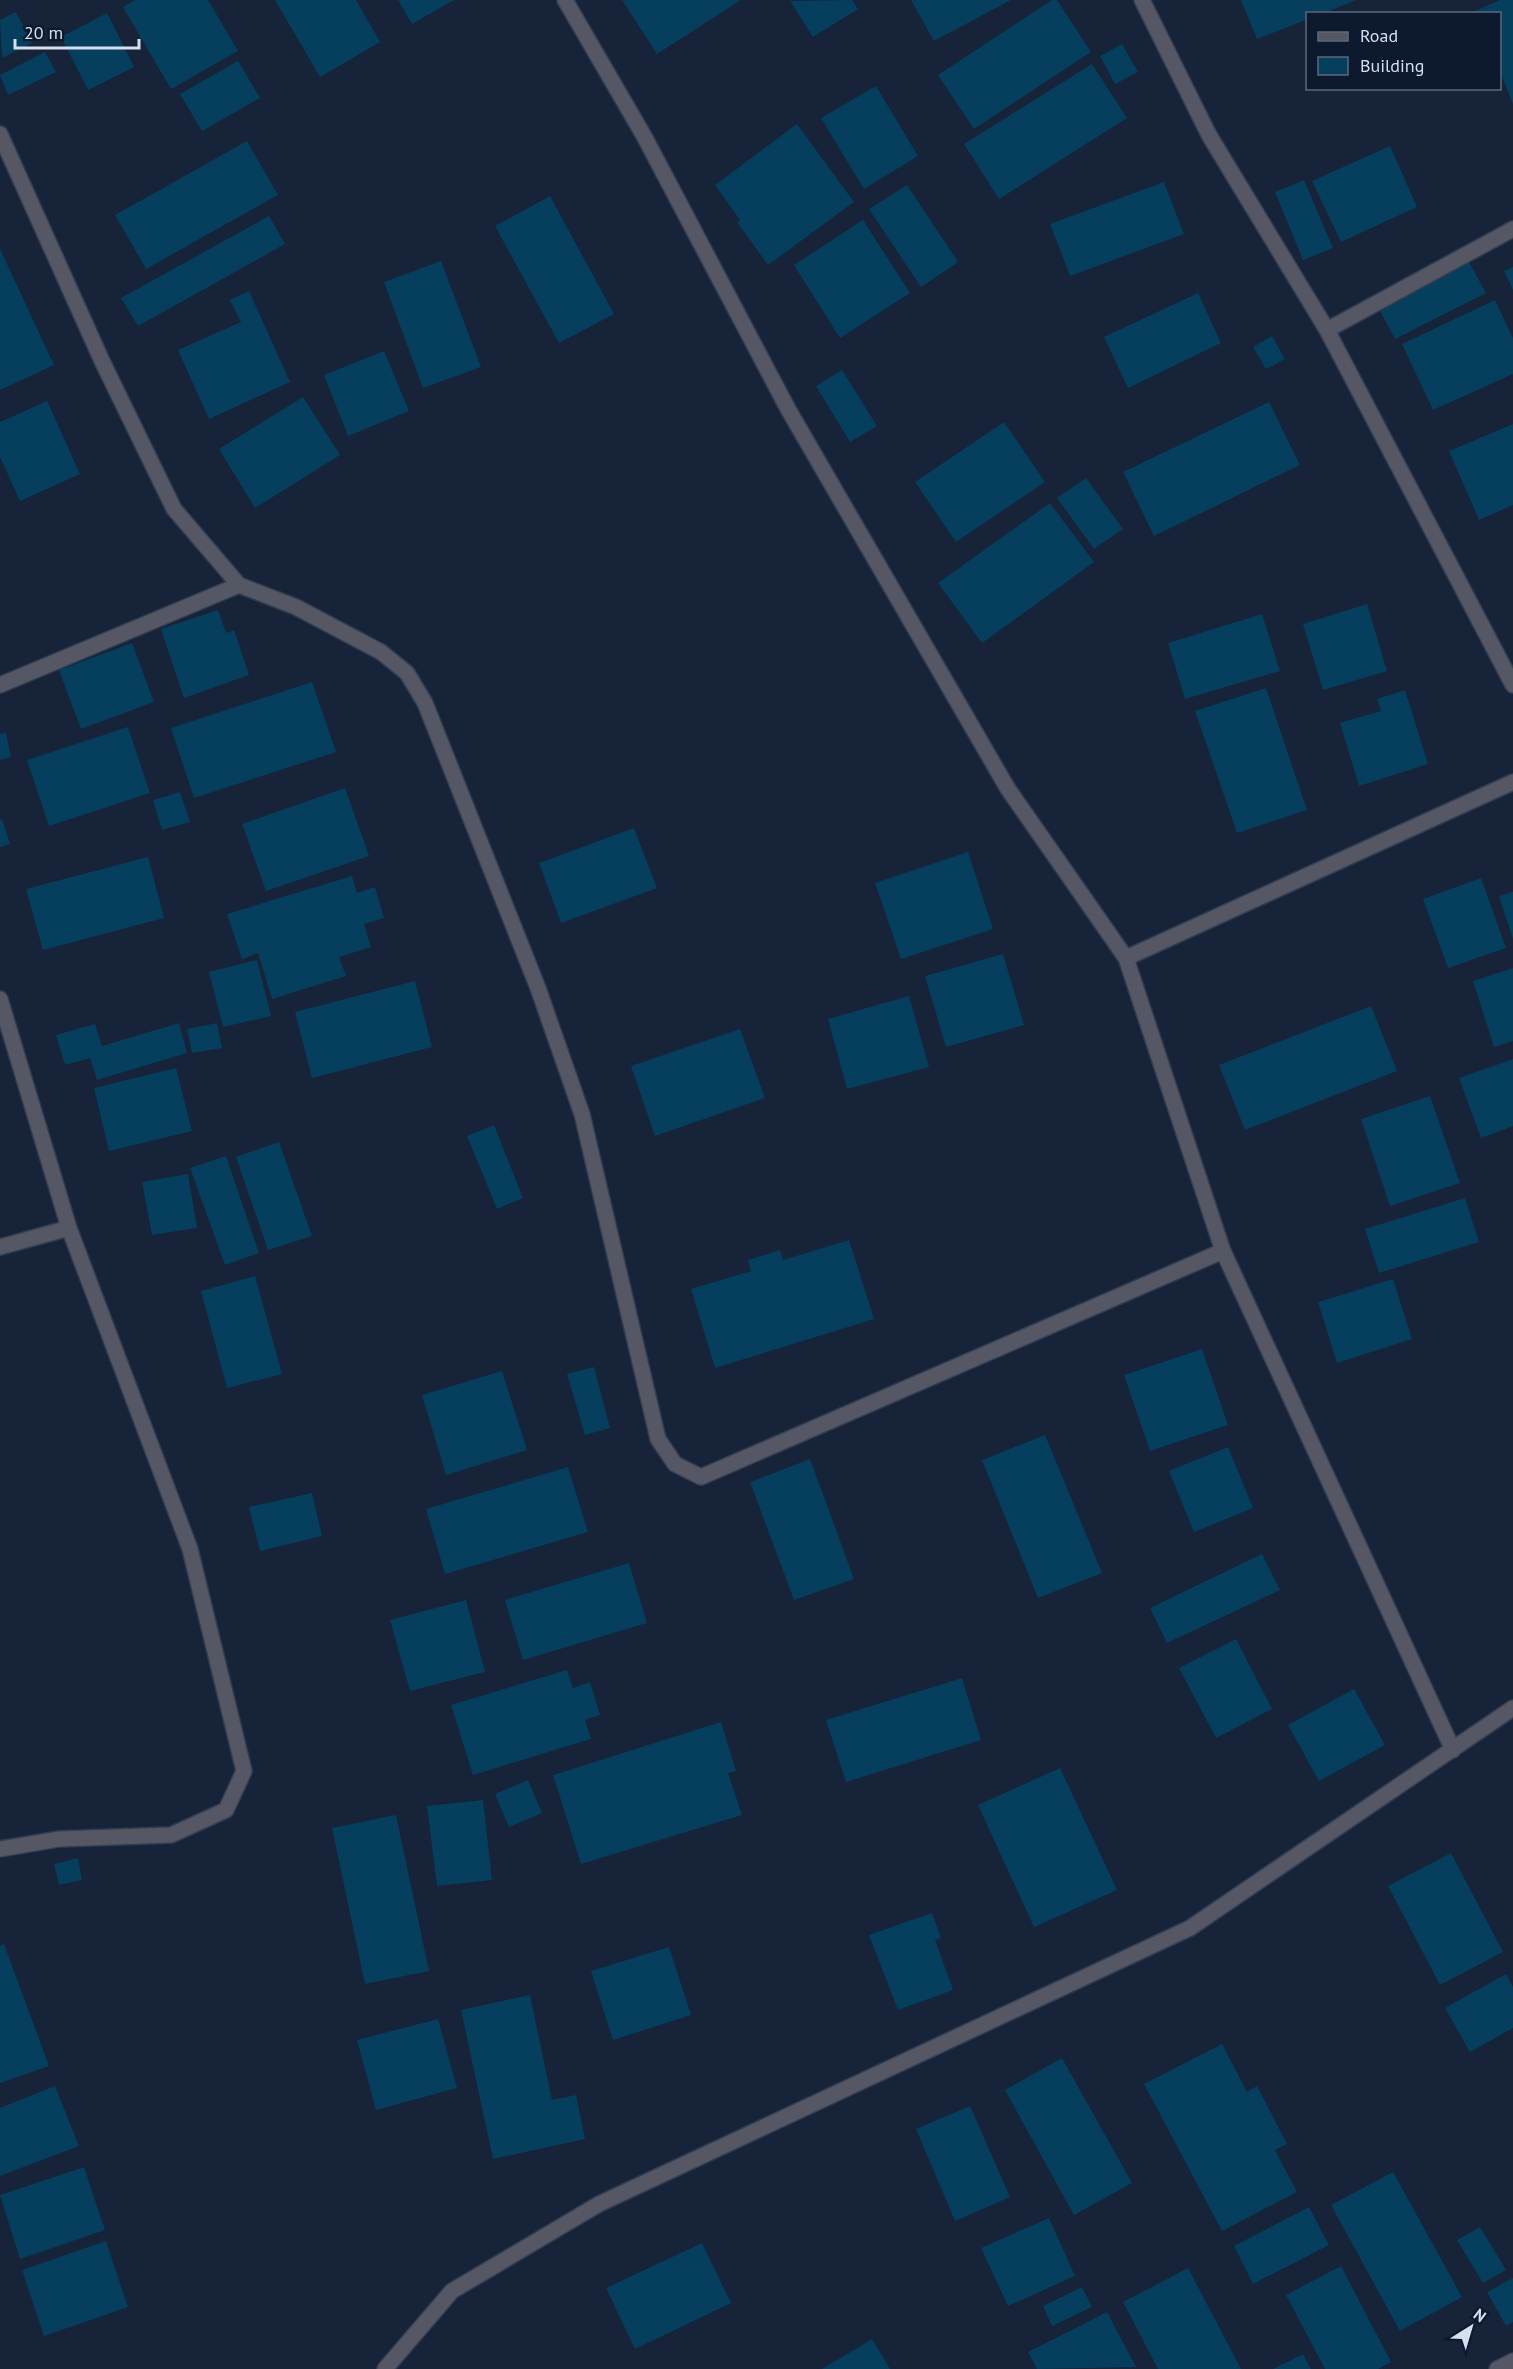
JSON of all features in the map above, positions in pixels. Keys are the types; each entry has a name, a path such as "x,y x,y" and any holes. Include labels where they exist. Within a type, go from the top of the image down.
{"street":[{"path":"565,0 644,136 788,409 1002,779 1126,958 1223,1251 1453,1750"},
{"path":"1142,0 1209,135 1327,330 1513,685"},
{"path":"0,134 102,361 174,509 239,585 296,607 381,652 407,673 425,703 538,988 582,1114 658,1439 675,1464 700,1477 1223,1251"},
{"path":"1327,330 1513,229"},
{"path":"0,685 239,585"},
{"path":"1126,958 1513,782"},
{"path":"0,999 69,1228 190,1549 244,1771 226,1810 171,1835 59,1839 0,1849"},
{"path":"0,1247 69,1228"},
{"path":"386,2369 452,2290 599,2204 1190,1928 1513,1708"},
{"path":"1497,2369 1513,2361"}],"building":[{"path":"135,0 208,0 238,51 171,89 123,7"},
{"path":"275,0 356,0 380,42 320,77"},
{"path":"398,0 454,0 412,24"},
{"path":"622,0 741,0 657,54"},
{"path":"852,0 858,9 813,37 790,1"},
{"path":"911,0 1011,0 934,41"},
{"path":"1052,0 1057,0 1091,52 974,129 938,75"},
{"path":"1241,0 1356,0 1327,12 1306,12 1306,20 1257,39"},
{"path":"1500,0 1513,0 1513,104 1501,74 1501,12 1473,12"},
{"path":"16,12 32,43 2,58 0,20"},
{"path":"107,13 134,67 88,90 61,37"},
{"path":"1122,44 1138,72 1115,84 1100,56"},
{"path":"45,52 56,72 8,95 0,75"},
{"path":"238,61 260,98 202,131 180,94"},
{"path":"1092,64 1127,118 999,199 964,144"},
{"path":"876,86 918,156 864,189 821,118"},
{"path":"797,124 854,202 768,265 737,222 740,220 715,185"},
{"path":"247,141 278,195 146,269 115,215"},
{"path":"1390,146 1417,207 1341,242 1312,181"},
{"path":"1304,180 1333,248 1303,260 1275,192"},
{"path":"1164,182 1184,234 1070,276 1050,224"},
{"path":"907,185 958,262 921,287 869,209"},
{"path":"550,196 614,314 559,343 495,226"},
{"path":"269,216 285,244 138,326 121,298"},
{"path":"863,220 910,293 840,338 794,265"},
{"path":"0,249 54,365 0,390"},
{"path":"441,261 481,367 423,388 384,282"},
{"path":"1469,262 1486,293 1395,339 1378,307"},
{"path":"1513,267 1513,290 1504,271"},
{"path":"249,291 290,382 209,419 178,350 241,322 230,300"},
{"path":"1198,293 1221,343 1128,388 1104,337"},
{"path":"1495,300 1513,338 1513,374 1433,410 1402,344"},
{"path":"1272,336 1285,359 1266,369 1253,347"},
{"path":"384,351 409,411 348,436 324,375"},
{"path":"842,370 877,426 850,442 816,386"},
{"path":"303,397 340,455 255,508 219,449"},
{"path":"47,401 80,474 20,501 0,457 0,422"},
{"path":"1269,402 1300,465 1154,536 1123,472"},
{"path":"1004,422 1045,482 956,542 915,482"},
{"path":"1513,424 1513,505 1479,520 1449,451"},
{"path":"1086,478 1123,529 1094,549 1057,498"},
{"path":"1050,503 1094,562 982,643 938,583"},
{"path":"1367,604 1387,671 1323,690 1303,624"},
{"path":"218,610 226,633 234,630 249,675 184,698 161,629"},
{"path":"1262,614 1280,671 1185,699 1168,643"},
{"path":"132,643 154,702 81,729 59,670"},
{"path":"312,682 336,752 194,798 171,728"},
{"path":"1266,688 1307,810 1237,833 1195,711"},
{"path":"1405,690 1428,764 1359,786 1340,723 1381,711 1377,699"},
{"path":"128,727 150,793 49,826 27,760"},
{"path":"6,733 11,757 0,760 0,734"},
{"path":"345,788 369,856 266,891 242,824"},
{"path":"180,792 190,822 162,830 153,800"},
{"path":"2,819 10,844 0,847 0,820"},
{"path":"634,828 657,888 561,923 539,863"},
{"path":"968,852 993,929 901,959 875,883"},
{"path":"148,857 164,918 43,950 26,889"},
{"path":"352,876 357,893 375,887 384,918 364,924 371,947 339,957 346,976 272,999 258,953 242,959 227,914"},
{"path":"1481,878 1506,948 1448,968 1423,899"},
{"path":"1513,892 1513,939 1499,896"},
{"path":"1003,954 1024,1025 946,1047 925,976"},
{"path":"257,960 271,1016 223,1027 209,972"},
{"path":"1513,968 1513,1041 1494,1047 1473,981"},
{"path":"415,981 432,1047 312,1078 295,1012"},
{"path":"909,996 929,1067 847,1089 828,1019"},
{"path":"1371,1006 1397,1071 1245,1130 1219,1065"},
{"path":"179,1023 187,1053 97,1080 90,1058 65,1065 56,1035 95,1024 102,1046"},
{"path":"217,1023 222,1048 192,1053 187,1029"},
{"path":"740,1029 765,1098 655,1136 631,1066"},
{"path":"1513,1059 1513,1126 1481,1138 1459,1078"},
{"path":"176,1068 192,1131 109,1151 94,1088"},
{"path":"1430,1096 1460,1183 1390,1206 1361,1119"},
{"path":"494,1125 523,1198 497,1209 467,1136"},
{"path":"279,1142 312,1236 268,1250 236,1157"},
{"path":"226,1156 259,1253 225,1265 190,1168"},
{"path":"188,1174 197,1228 152,1235 142,1182"},
{"path":"1465,1198 1479,1242 1379,1273 1365,1229"},
{"path":"849,1240 874,1319 715,1368 691,1289 751,1271 748,1260 780,1250 783,1260"},
{"path":"255,1276 282,1374 227,1388 201,1291"},
{"path":"1393,1279 1412,1339 1337,1363 1318,1302"},
{"path":"1202,1349 1228,1425 1150,1451 1124,1375"},
{"path":"594,1367 610,1428 585,1435 567,1374"},
{"path":"502,1371 527,1450 446,1475 422,1395"},
{"path":"1045,1435 1102,1573 1038,1598 982,1460"},
{"path":"1228,1447 1253,1508 1194,1532 1169,1471"},
{"path":"810,1459 854,1579 794,1600 750,1482"},
{"path":"568,1467 588,1532 445,1574 426,1509"},
{"path":"312,1493 322,1536 260,1551 249,1507"},
{"path":"1262,1554 1280,1590 1167,1643 1150,1608"},
{"path":"629,1563 647,1623 523,1660 505,1600"},
{"path":"466,1600 485,1672 410,1691 390,1620"},
{"path":"1236,1639 1272,1709 1216,1738 1179,1668"},
{"path":"567,1670 573,1688 590,1682 600,1715 585,1720 591,1739 473,1775 451,1705"},
{"path":"962,1678 981,1740 846,1782 826,1720"},
{"path":"1354,1689 1385,1745 1319,1781 1288,1725"},
{"path":"721,1722 736,1771 728,1773 742,1815 581,1864 553,1775"},
{"path":"1060,1768 1117,1890 1034,1927 978,1805"},
{"path":"528,1780 542,1813 509,1827 495,1794"},
{"path":"483,1800 492,1880 437,1886 427,1806"},
{"path":"396,1815 429,1971 365,1984 332,1828"},
{"path":"1451,1853 1503,1952 1440,1985 1388,1886"},
{"path":"78,1858 82,1880 59,1885 54,1864"},
{"path":"932,1913 941,1938 935,1940 953,1990 898,2010 869,1935"},
{"path":"4,1944 49,2066 0,2083 0,1946"},
{"path":"669,1947 691,2015 613,2040 591,1971"},
{"path":"1506,1974 1513,1987 1513,2028 1470,2052 1445,2008"},
{"path":"530,1995 552,2100 576,2095 585,2139 493,2159 461,2010"},
{"path":"438,2019 457,2088 376,2110 357,2040"},
{"path":"1222,2044 1247,2092 1257,2086 1287,2144 1275,2150 1297,2192 1222,2231 1144,2084"},
{"path":"1062,2058 1132,2183 1074,2215 1005,2090"},
{"path":"55,2086 79,2146 0,2176 0,2108"},
{"path":"970,2106 1010,2197 955,2221 916,2129"},
{"path":"84,2167 105,2230 20,2259 0,2195"},
{"path":"1393,2172 1462,2297 1400,2331 1331,2205"},
{"path":"1309,2207 1329,2245 1253,2284 1234,2246"},
{"path":"1049,2218 1075,2276 1008,2306 981,2248"},
{"path":"1480,2227 1506,2270 1483,2283 1457,2240"},
{"path":"106,2241 128,2307 44,2336 22,2270"},
{"path":"702,2243 731,2303 635,2349 606,2288"},
{"path":"1341,2266 1391,2362 1378,2369 1325,2369 1286,2295"},
{"path":"1188,2268 1241,2369 1158,2369 1123,2302"},
{"path":"1513,2278 1513,2322 1506,2326 1487,2292"},
{"path":"1082,2287 1092,2307 1052,2326 1043,2306"},
{"path":"1107,2312 1136,2367 1037,2369 1028,2352"},
{"path":"872,2339 890,2369 822,2369"},
{"path":"1303,2354 1311,2369 1273,2369"}]}
